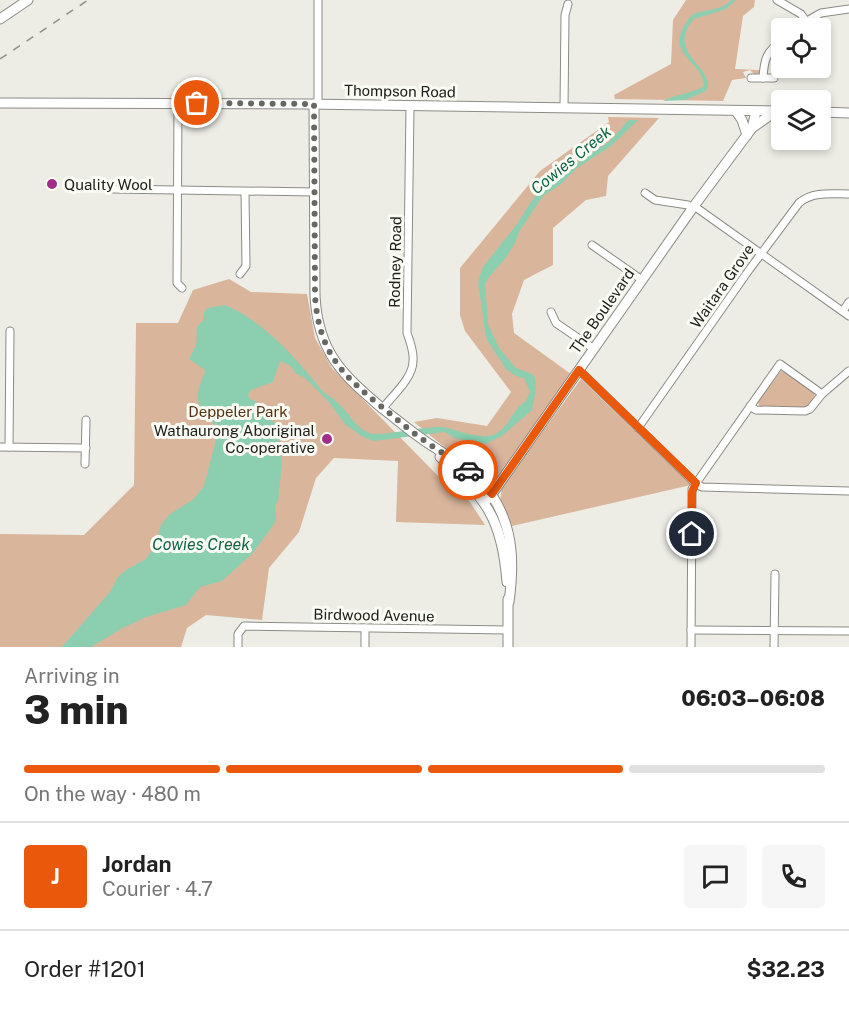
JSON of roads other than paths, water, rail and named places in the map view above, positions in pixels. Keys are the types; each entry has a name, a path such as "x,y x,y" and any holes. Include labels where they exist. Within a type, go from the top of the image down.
{"main road":[{"path":"0,19 28,0"},
{"name":"Thompson Road","path":"0,101 771,111"},
{"path":"316,104 315,296 322,335 343,373 358,388 488,498 502,541 509,602 508,647"},
{"path":"736,111 750,132 771,117"},
{"name":"The Boulevard","path":"488,498 693,207 750,132 756,111"},
{"path":"831,112 849,112"}],"street":[{"path":"316,104 318,0"},
{"path":"777,0 804,18"},
{"path":"564,108 565,15 568,4"},
{"path":"812,18 821,13 849,9"},
{"path":"763,78 766,56 771,48"},
{"path":"751,78 771,78"},
{"path":"178,103 177,283 182,288"},
{"name":"Rodney Road","path":"382,408 413,368 414,358 407,333 410,106"},
{"path":"112,189 315,192"},
{"path":"240,274 246,266 245,192"},
{"path":"645,193 655,200 693,207 846,314 849,302"},
{"name":"Waitara Grove","path":"638,428 799,203 806,197 822,194 849,194"},
{"path":"592,245 642,280"},
{"path":"551,312 556,323 594,349"},
{"path":"9,447 10,331"},
{"path":"691,647 692,492 696,483 780,362 822,394"},
{"path":"579,370 696,483 709,488 849,491"},
{"path":"750,406 756,410 810,410 822,394 849,371"},
{"path":"85,464 86,420"},
{"path":"0,447 86,448"},
{"path":"774,647 775,573"},
{"name":"Birdwood Avenue","path":"238,647 238,634 244,627 508,630"},
{"path":"365,628 365,647"},
{"path":"691,630 849,631"}],"water":[{"path":"731,0 736,0 726,9 694,19 686,31 685,42 688,51 708,83 706,91 685,100 663,101 704,86 702,77 681,48 680,39 683,28 692,15 718,8"},
{"name":"Cowies Creek","path":"629,120 638,120 611,146 577,168 560,185 543,196 519,232 505,259 485,284 488,324 499,348 516,368 532,374 535,378 536,389 532,410 502,436 485,444 454,438 445,432 374,441 363,437 346,425 328,401 305,378 295,373 291,366 280,361 273,382 251,390 248,395 250,399 257,402 257,412 277,424 282,463 278,501 275,505 276,520 252,554 222,581 200,587 186,605 146,617 91,647 62,647 110,592 118,577 146,559 155,546 161,525 170,514 194,499 204,486 215,444 216,427 198,398 205,370 189,359 195,348 197,329 203,321 207,308 225,305 265,330 289,352 321,390 338,403 360,428 369,433 383,434 442,427 483,436 495,434 526,401 530,392 524,378 506,369 486,337 478,282 483,267 517,224 545,182 610,141"}],"railway":[{"path":"0,59 88,0"}],"place":[{"name":"Quality Wool","path":"52,184"},
{"name":"Wathaurong Aboriginal Co-operative","path":"327,439"}],"park label":[{"name":"Deppeler Park","path":"238,411"}]}
